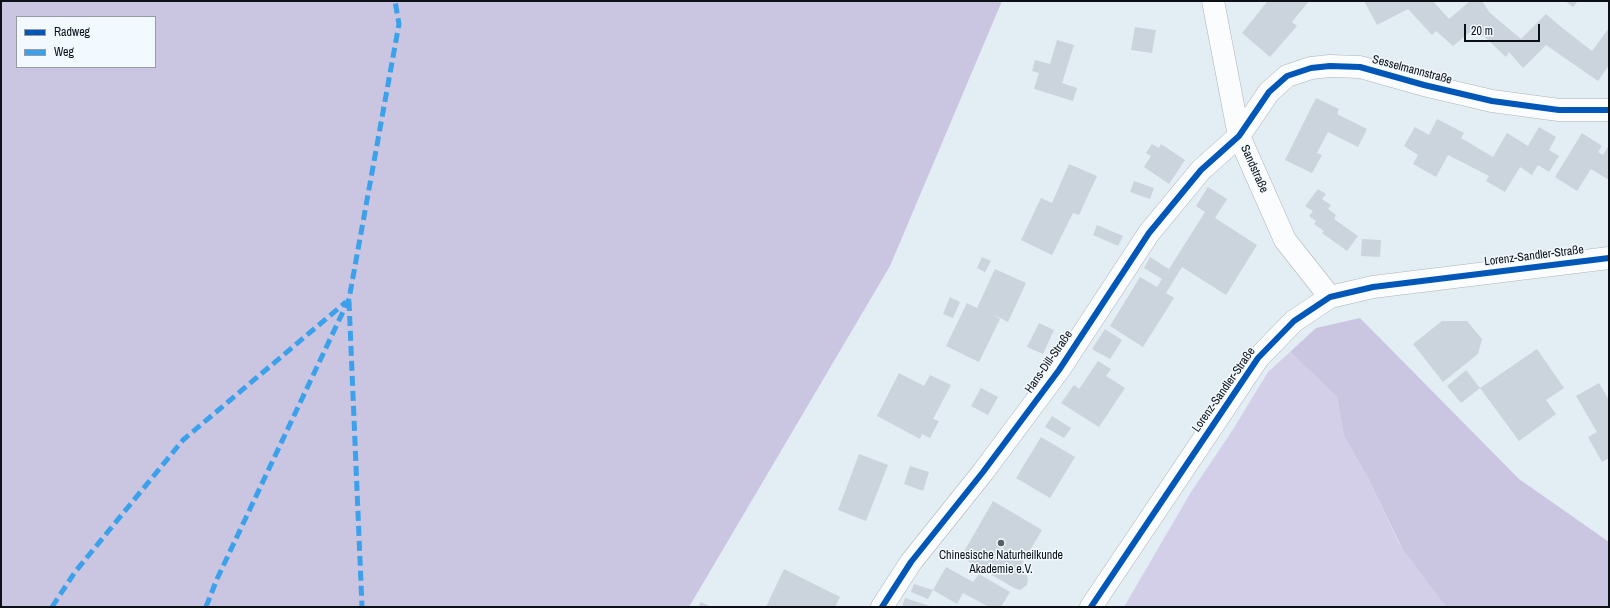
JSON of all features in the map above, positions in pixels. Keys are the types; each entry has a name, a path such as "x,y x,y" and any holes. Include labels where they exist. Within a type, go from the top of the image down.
{"street":[{"name":"Sandstraße","path":"1213,1 1239,136 1285,240 1330,297"},
{"name":"Sesselmannstraße","path":"1239,136 1269,92 1287,76 1311,68 1330,66 1360,68 1492,101 1559,110 1609,110"},
{"name":"Hans-Dill-Straße","path":"882,607 911,562 983,472 1058,370 1149,233 1201,170 1239,136"},
{"name":"Lorenz-Sandler-Straße","path":"1091,607 1258,358 1294,321 1330,297 1373,287 1609,258"}],"shaded area":[{"path":"1,1 1002,1 890,266 689,607 1,607"},
{"path":"1360,318 1519,479 1609,542 1609,607 1446,607 1402,548 1368,478 1344,436 1337,397 1290,352 1316,328"},
{"path":"1290,352 1337,397 1344,436 1368,478 1399,543 1446,607 1124,607 1191,492 1232,431 1268,372"}],"building":[{"path":"1266,1 1309,1 1292,22 1297,26 1270,57 1242,33 1267,2"},
{"path":"1364,1 1433,1 1449,19 1470,1 1482,1 1490,13 1521,39 1546,14 1592,51 1609,28 1609,65 1598,81 1546,45 1523,68 1509,52 1506,57 1475,28 1453,46 1436,31 1432,35 1408,9 1377,25"},
{"path":"1565,1 1578,1 1573,7"},
{"path":"1135,27 1156,30 1152,53 1131,50"},
{"path":"1057,40 1074,45 1062,83 1077,88 1073,101 1034,89 1039,73 1032,71 1035,60 1050,64"},
{"path":"1316,98 1339,109 1337,114 1367,129 1358,147 1328,132 1317,153 1322,155 1312,173 1285,160"},
{"path":"1437,119 1464,133 1461,138 1493,157 1507,133 1528,146 1539,127 1556,137 1549,150 1559,156 1549,172 1538,165 1532,175 1520,167 1505,192 1486,181 1489,176 1448,155 1436,177 1413,164 1418,155 1404,146 1415,127 1429,135"},
{"path":"1582,133 1602,146 1598,152 1603,155 1609,145 1609,180 1591,169 1577,191 1555,177"},
{"path":"1152,144 1159,148 1161,144 1185,160 1169,184 1144,167 1151,156 1146,153"},
{"path":"1069,164 1097,176 1079,215 1073,213 1052,255 1021,240 1041,198 1052,203"},
{"path":"1134,181 1154,188 1150,199 1130,192"},
{"path":"1208,187 1227,199 1215,218 1257,245 1226,295 1182,267 1166,293 1174,298 1143,347 1110,326 1140,277 1157,287 1162,279 1144,268 1150,257 1169,269 1205,212 1196,206"},
{"path":"1318,189 1326,194 1322,199 1331,205 1328,209 1336,215 1334,219 1358,236 1347,251 1322,233 1324,231 1314,224 1316,221 1309,216 1313,211 1305,206"},
{"path":"1097,225 1123,236 1118,246 1093,235"},
{"path":"1362,239 1381,240 1380,257 1361,256"},
{"path":"982,257 991,261 985,272 977,268"},
{"path":"995,269 1026,283 1008,322 992,314 1000,319 979,362 946,346 967,303 977,308"},
{"path":"950,297 960,302 953,318 943,314"},
{"path":"1442,321 1467,321 1482,339 1478,354 1443,382 1413,344"},
{"path":"1039,323 1054,330 1043,354 1027,347"},
{"path":"1105,329 1122,340 1110,359 1092,349"},
{"path":"1537,349 1564,388 1546,400 1556,414 1519,441 1480,388"},
{"path":"1098,361 1111,369 1106,376 1125,388 1099,427 1061,403 1074,385 1079,389"},
{"path":"1466,370 1480,388 1461,403 1447,386"},
{"path":"899,373 924,386 930,375 951,385 933,419 939,421 930,438 922,434 920,439 877,416"},
{"path":"1599,383 1609,400 1609,458 1602,462 1588,437 1597,432 1576,396"},
{"path":"981,388 998,397 988,415 971,406"},
{"path":"1052,416 1071,428 1064,438 1045,427"},
{"path":"1041,437 1075,457 1050,498 1016,478"},
{"path":"859,454 888,465 866,521 838,510"},
{"path":"910,466 929,472 923,491 904,484"},
{"name":"Chinesische Naturheilkunde Akademie e.V.","path":"993,501 1042,530 1018,571 1026,575 1028,578 1027,585 1020,590 961,557"},
{"path":"946,567 973,582 979,574 1010,592 1001,607 989,607 963,593 957,604 933,590"},
{"path":"784,569 840,597 835,607 766,607"},
{"path":"914,584 933,590 928,599 911,592"},
{"path":"905,598 933,607 902,607"},
{"path":"701,602 711,607 698,607"}],"marked path":[{"path":"206,607 217,579 349,299 399,24 395,1"},
{"path":"349,301 362,607"},
{"path":"52,607 75,572 183,440 346,302"}],"cycle path":[{"path":"882,607 911,562 983,472 1059,370 1149,233 1201,170 1239,136 1269,92 1287,76 1311,68 1330,66 1360,67 1424,85 1492,101 1559,110 1609,110"},
{"path":"1091,607 1258,358 1294,321 1330,297 1373,287 1609,258"}],"place":[{"name":"Chinesische Naturheilkunde Akademie e.V.","path":"1001,543"}]}
